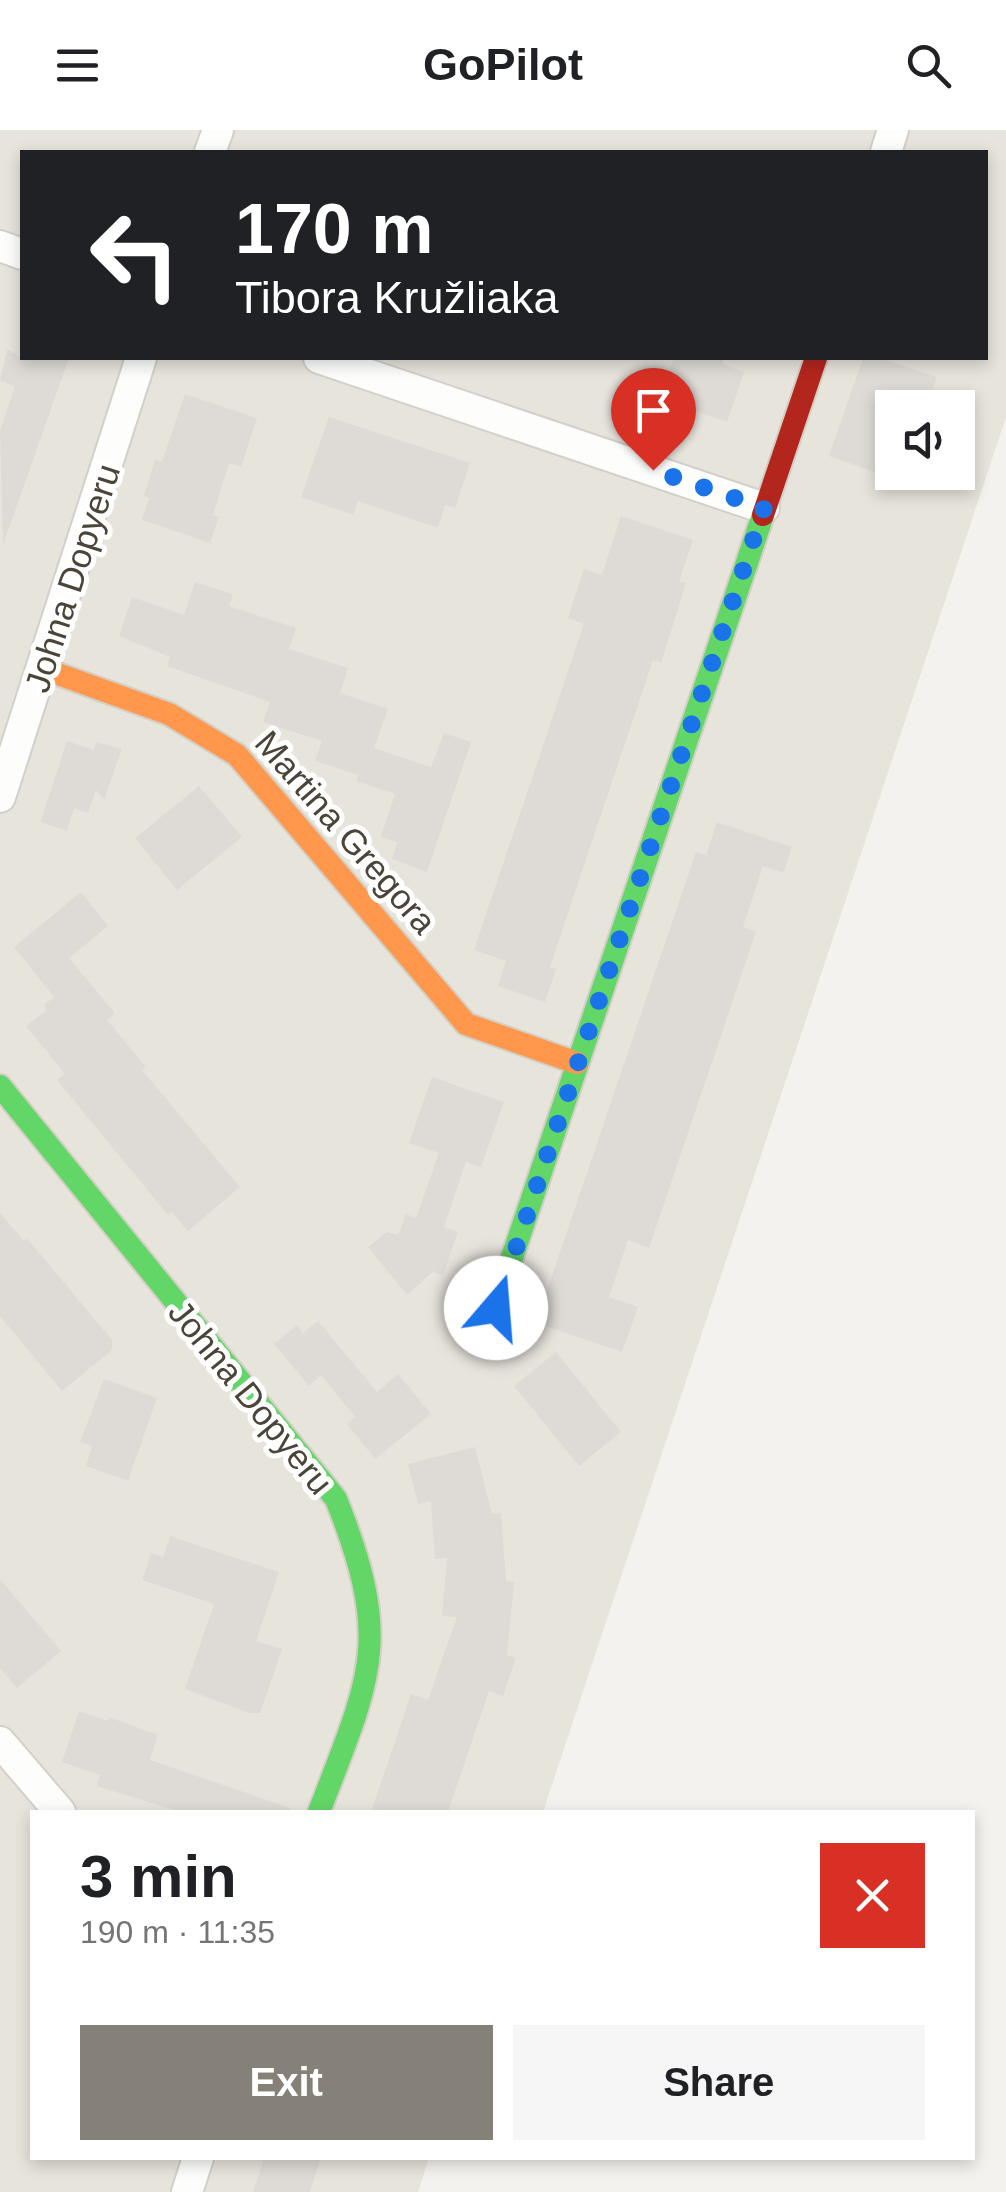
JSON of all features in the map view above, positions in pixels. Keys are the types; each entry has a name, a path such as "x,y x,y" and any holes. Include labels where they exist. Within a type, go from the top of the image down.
{"street":[{"name":"Johna Dopyeru","path":"0,797 44,670 140,360"},
{"path":"325,360 764,508"},
{"path":"496,1308 815,360"},
{"name":"Martina Gregora","path":"44,670 169,712 204,729 238,755 466,1024 577,1063"},
{"name":"Johna Dopyeru","path":"0,1086 336,1499 358,1556 370,1616 370,1666 320,1810"},
{"path":"0,1742 58,1810"},
{"path":"187,2192 197,2160"}],"shaded area":[{"path":"0,130 1006,130 1006,417 544,1810 30,1810 30,2160 428,2160 418,2192 0,2192"}],"building":[{"path":"7,349 20,360 68,360 3,545 0,431 15,386 0,381"},
{"path":"673,360 724,360 722,364 744,372 727,422 660,399"},
{"path":"862,360 885,360 937,377 932,390 875,390 875,472 829,456"},
{"path":"185,394 257,418 241,467 229,463 213,515 219,517 210,543 142,520 149,498 144,496 155,460 162,462"},
{"path":"329,417 470,463 455,508 445,505 438,528 358,501 353,515 301,497"},
{"path":"621,516 693,540 679,581 686,583 661,663 653,660 550,967 556,969 545,1002 498,986 506,961 474,950 584,624 568,618 584,569 602,575"},
{"path":"195,582 233,594 229,606 296,628 289,649 348,668 340,693 388,709 374,748 431,767 444,733 471,742 427,872 392,859 397,843 381,836 395,794 356,781 358,775 315,761 322,741 263,722 270,702 167,666 170,657 119,636 132,597 184,615"},
{"path":"67,741 94,750 96,742 122,749 104,800 96,790 88,813 74,808 67,831 40,822"},
{"path":"199,786 242,837 177,890 135,838"},
{"path":"717,822 792,847 783,873 763,866 743,927 756,932 649,1248 628,1240 609,1297 638,1307 622,1352 536,1323 696,852 706,855"},
{"path":"81,892 108,926 69,958 115,1013 107,1020 146,1067 142,1070 240,1187 188,1231 172,1212 168,1215 57,1080 65,1074 26,1026 47,1010 44,1005 54,997 14,947"},
{"path":"432,1077 504,1102 481,1167 466,1162 444,1227 458,1232 443,1275 433,1272 407,1295 368,1247 387,1232 398,1235 406,1214 416,1218 439,1153 409,1143"},
{"path":"0,1213 24,1241 27,1238 112,1340 112,1350 62,1391 0,1316"},
{"path":"318,1321 377,1392 398,1374 431,1414 375,1459 347,1424 355,1417 321,1375 309,1386 274,1344 297,1325 303,1333"},
{"path":"556,1352 621,1432 579,1466 514,1386"},
{"path":"104,1379 157,1398 128,1481 86,1466 92,1446 80,1442"},
{"path":"475,1447 492,1514 501,1513 506,1581 514,1582 507,1655 516,1658 503,1696 489,1691 449,1810 372,1810 411,1694 428,1700 457,1617 442,1616 447,1558 435,1559 431,1501 418,1504 408,1464"},
{"path":"170,1536 279,1572 256,1641 282,1649 260,1713 249,1713 185,1689 214,1604 142,1580 151,1553 163,1557"},
{"path":"0,1579 61,1651 17,1688 0,1668"},
{"path":"79,1711 107,1721 109,1717 158,1735 150,1760 290,1808 174,1810 97,1786 100,1775 62,1762"},
{"path":"263,2160 320,2160 310,2192 253,2192"}],"traffic: fast":[{"path":"495,1308 763,515"},
{"path":"0,1086 336,1499 365,1589 368,1658 352,1726 320,1810"}],"traffic: slow":[{"path":"44,669 169,714 237,755 466,1024 577,1063"}],"traffic: jam":[{"path":"763,515 815,360"}],"route":[{"path":"496,1308 764,508 653,470"}]}
